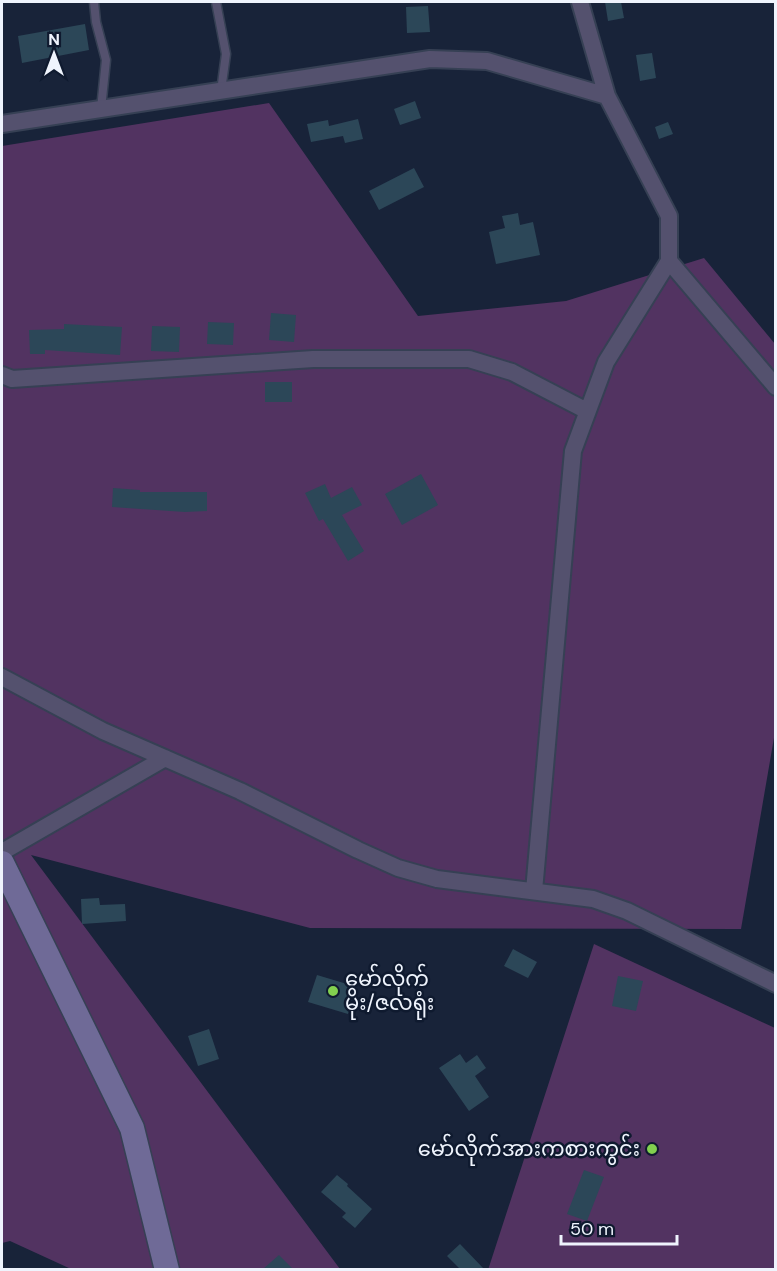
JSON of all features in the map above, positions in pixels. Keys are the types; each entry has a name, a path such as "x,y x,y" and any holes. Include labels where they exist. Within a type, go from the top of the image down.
{"main road":[{"path":"2,863 21,906 132,1128 167,1269"}],"street":[{"path":"534,891 573,451 606,362 669,261 669,216 608,96 580,2"},
{"path":"2,123 430,59 487,61 608,96"},
{"path":"669,261 776,387"},
{"path":"2,375 12,379 313,359 469,359 512,372 587,411"},
{"path":"2,677 103,731 240,791 398,868 437,879 593,899 627,911 776,984"},
{"path":"2,852 165,758"}],"lane":[{"path":"94,2 96,21 106,60 101,109"},
{"path":"216,2 226,54 221,91"}],"shaded area":[{"path":"269,103 418,316 566,301 704,258 775,344 775,732 741,929 310,928 31,855 340,1269 71,1269 10,1241 2,1243 2,146"},
{"name":"မော်လိုက်အားကစားကွင်း","path":"594,944 775,1028 775,1269 488,1270"}],"building":[{"path":"605,2 621,2 624,18 608,21"},
{"path":"428,6 430,32 407,33 406,7"},
{"path":"85,24 89,50 22,63 18,36"},
{"path":"652,53 656,78 640,81 636,55"},
{"path":"415,101 421,118 400,125 394,109"},
{"path":"358,119 363,139 345,143 343,136 311,142 307,124 328,120 329,126"},
{"path":"668,122 673,134 659,139 655,127"},
{"path":"414,168 424,187 379,210 369,191"},
{"path":"518,213 520,225 533,222 540,255 496,264 489,232 505,228 502,216"},
{"path":"271,313 296,315 294,342 269,340"},
{"path":"208,322 234,323 233,345 207,344"},
{"path":"64,324 122,327 120,355 45,350 45,354 30,354 29,330 64,329"},
{"path":"152,326 180,327 179,352 151,351"},
{"path":"265,382 292,382 292,402 265,402"},
{"path":"421,474 438,505 402,525 385,494"},
{"path":"325,484 331,498 352,487 362,505 342,515 364,551 348,561 323,519 319,521 305,493"},
{"path":"113,488 140,490 140,492 207,492 207,511 185,512 112,507"},
{"path":"99,898 100,905 125,904 126,921 82,924 81,899"},
{"path":"513,949 537,962 528,978 504,966"},
{"path":"317,975 357,987 348,1014 308,1002"},
{"path":"618,976 643,981 636,1011 612,1006"},
{"path":"209,1029 219,1059 198,1066 188,1036"},
{"path":"460,1054 466,1063 477,1055 486,1068 475,1076 489,1097 469,1111 439,1068"},
{"path":"584,1170 604,1177 587,1221 567,1214"},
{"path":"337,1175 372,1209 355,1228 342,1217 346,1213 321,1192"},
{"path":"460,1244 484,1269 460,1269 447,1256"},
{"path":"279,1255 293,1269 263,1269"}],"place":[{"name":"မော်လိုက် မိုး/ဇလရုံး","path":"333,991"},
{"name":"မော်လိုက်အားကစားကွင်း","path":"652,1149"}]}
